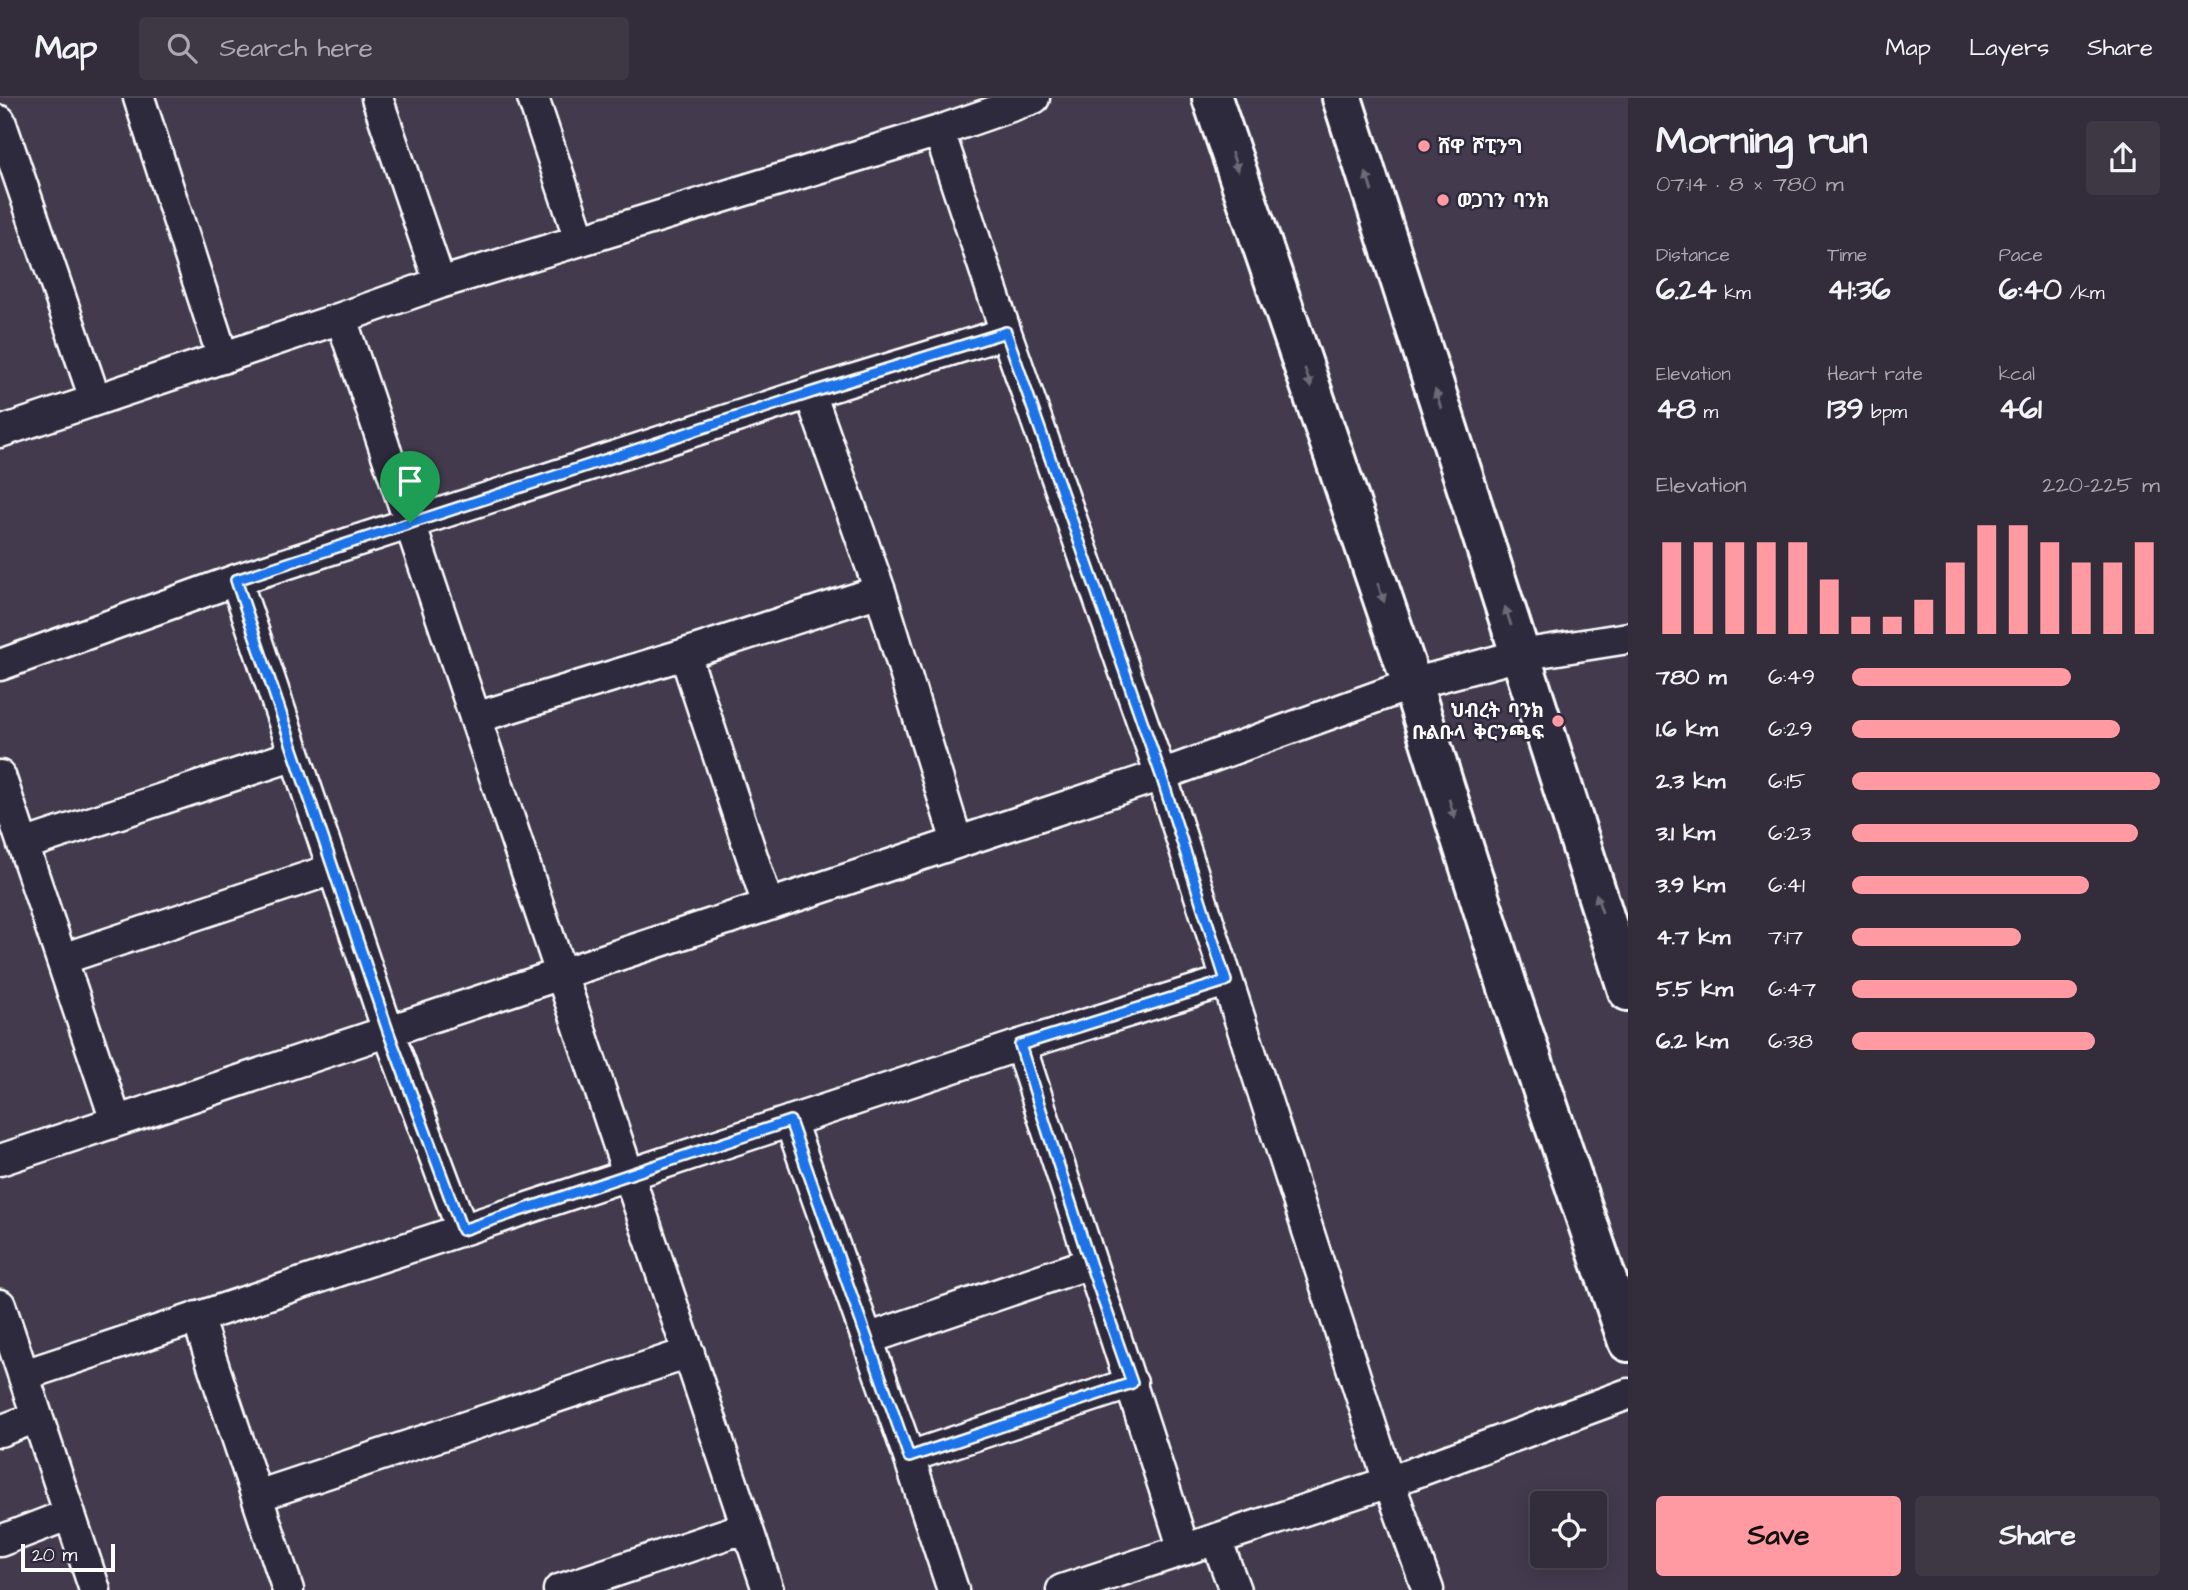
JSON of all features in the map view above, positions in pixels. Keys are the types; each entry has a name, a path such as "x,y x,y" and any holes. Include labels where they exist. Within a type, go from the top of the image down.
{"main road":[{"path":"1212,98 1412,684 1507,985 1628,1342"},
{"path":"1342,98 1628,991"}],"street":[{"path":"139,98 223,358"},
{"path":"377,98 440,283"},
{"path":"533,98 580,240"},
{"path":"0,432 440,283 939,131 1034,98"},
{"path":"0,121 9,181 95,399"},
{"path":"939,131 1006,332 1161,775 1389,1482 1428,1590"},
{"path":"341,318 768,1590"},
{"path":"0,665 236,580 1006,332"},
{"path":"810,393 880,591 957,842"},
{"path":"236,580 388,1031 462,1230"},
{"path":"475,718 880,591"},
{"path":"0,1160 1161,775 1412,684 1520,656 1628,638"},
{"path":"685,654 768,905"},
{"path":"23,845 295,755"},
{"path":"0,776 116,1121"},
{"path":"61,959 333,869"},
{"path":"24,1375 1020,1045 1226,981"},
{"path":"1020,1045 1090,1263 1132,1383 1184,1550"},
{"path":"790,1121 909,1457 953,1590"},
{"path":"867,1339 1090,1263"},
{"path":"0,1305 95,1590"},
{"path":"197,1317 288,1590"},
{"path":"257,1496 689,1353"},
{"path":"909,1457 1132,1383"},
{"path":"1062,1590 1389,1482 1628,1395"},
{"path":"0,1431 37,1417"},
{"path":"0,1541 70,1514"},
{"path":"559,1590 747,1528"},
{"path":"1216,1539 1235,1590"}],"place":[{"name":"ሸዋ ሾፒንግ","path":"1424,146"},
{"name":"ወጋገን ባንክ","path":"1443,200"},
{"name":"ህብረት ባንክ ቡልቡላ ቅርንጫፍ","path":"1558,721"}],"route":[{"path":"1006,332 1161,775 1226,981 1020,1045 1090,1263 1132,1383 909,1457 790,1121 462,1230 388,1031 236,580 410,523 1006,332"}]}
